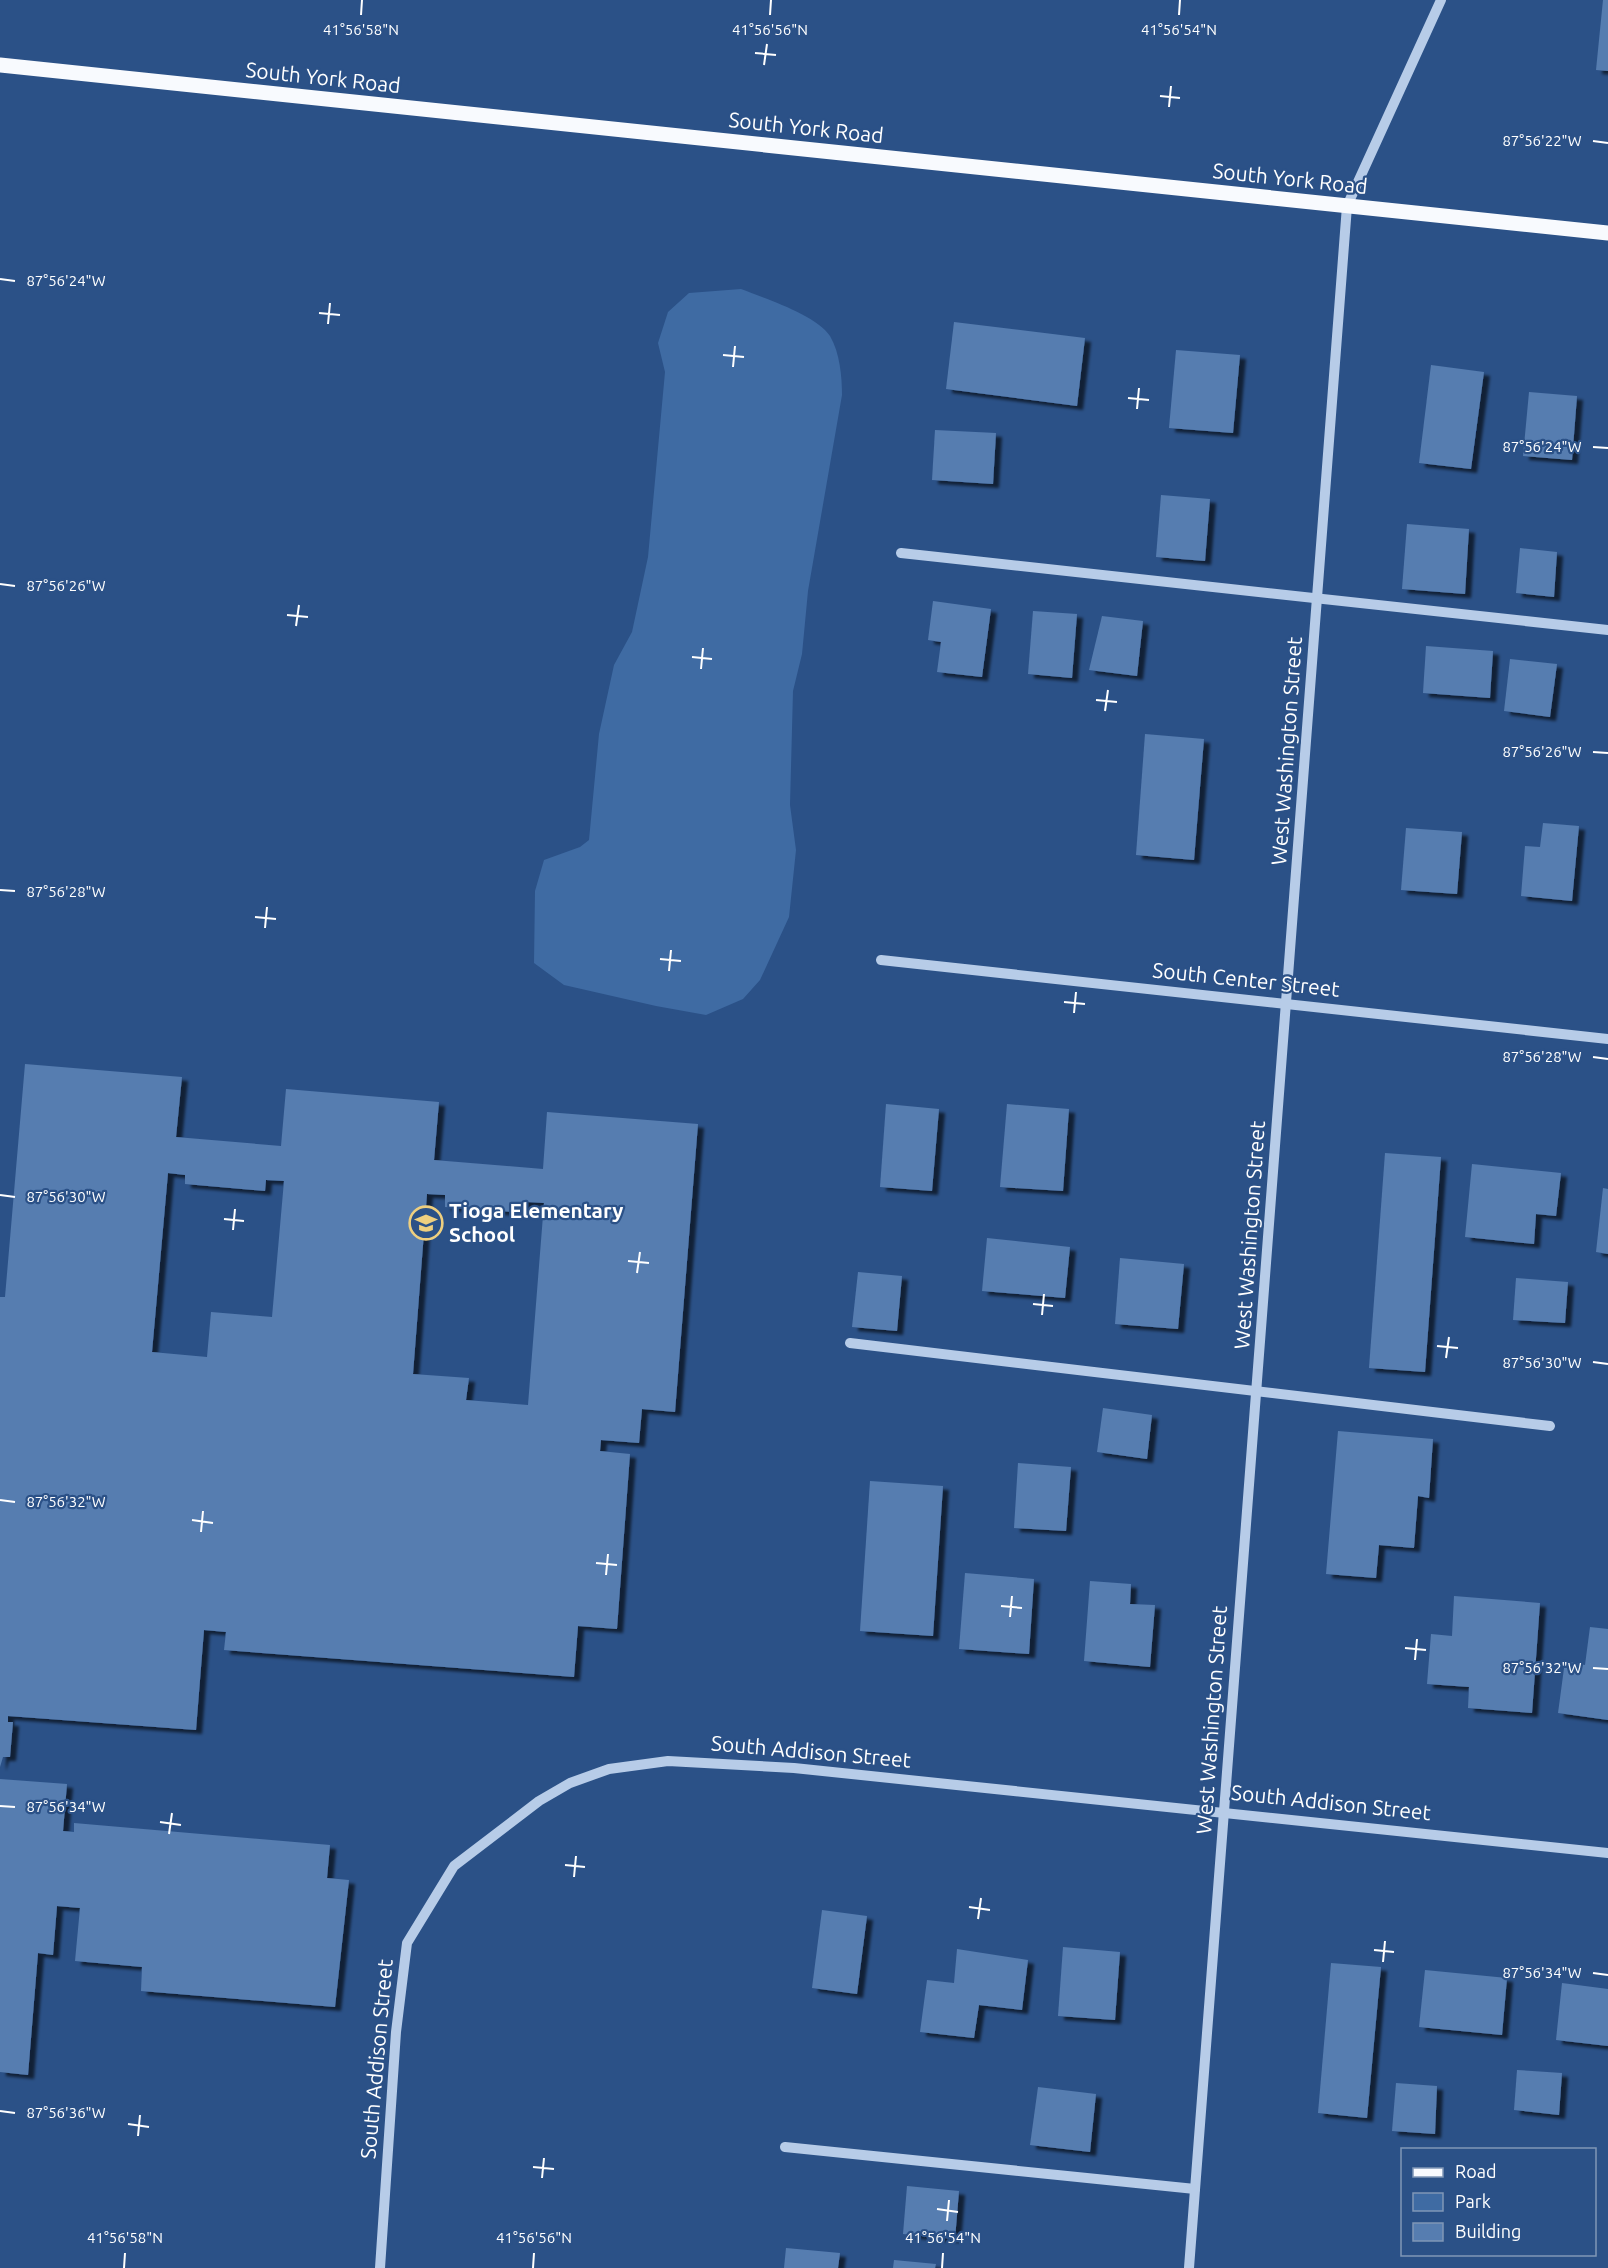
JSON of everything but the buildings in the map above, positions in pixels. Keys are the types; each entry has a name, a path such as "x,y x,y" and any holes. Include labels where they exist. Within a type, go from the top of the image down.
{"main road":[{"name":"South York Road","path":"0,65 1608,233"}],"street":[{"path":"1347,206 1441,0"},
{"name":"West Washington Street","path":"1189,2268 1288,1005 1347,206"},
{"path":"901,553 1608,630"},
{"name":"South Center Street","path":"881,960 1608,1039"},
{"path":"850,1343 1550,1426"},
{"name":"South Addison Street","path":"380,2268 396,2031 407,1943 454,1866 539,1801 570,1783 609,1769 669,1761 794,1768 1225,1811 1608,1853"},
{"path":"785,2147 1196,2189"}],"green space":[{"path":"741,289 802,314 823,328 830,336 838,357 842,395 808,591 802,654 793,691 790,805 796,850 789,917 760,980 743,999 706,1015 564,985 534,963 535,891 544,860 580,847 589,840 599,734 614,665 632,632 648,557 665,372 658,343 668,312 689,293"}],"place":[{"name":"Tioga Elementary School","path":"426,1223"}]}
